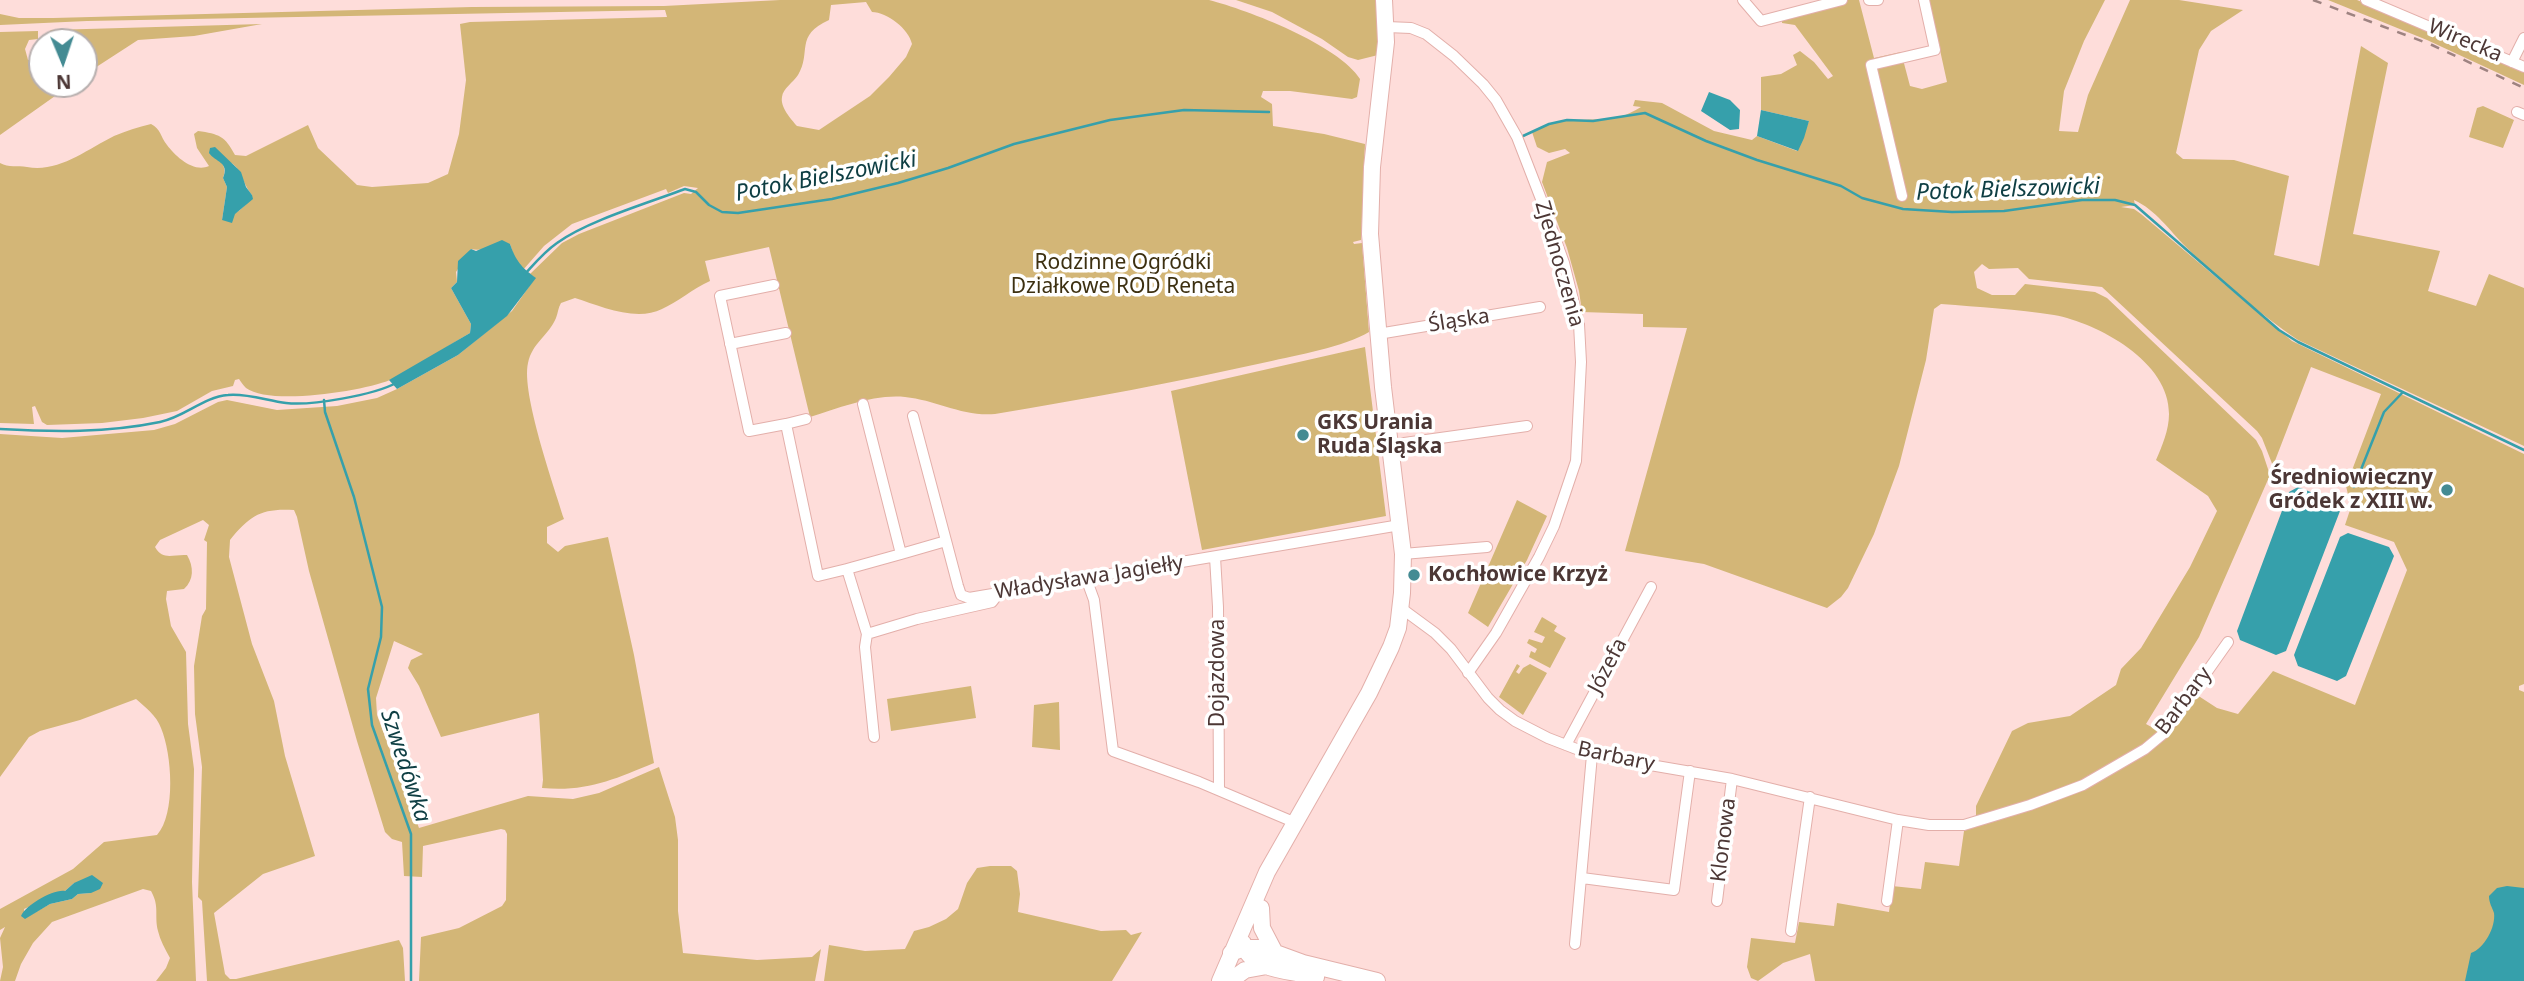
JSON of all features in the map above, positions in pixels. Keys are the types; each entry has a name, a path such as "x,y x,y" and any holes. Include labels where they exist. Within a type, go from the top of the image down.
{"street":[{"path":"1220,981 1238,945 1267,872 1380,672 1398,628 1403,554 1378,334 1370,205 1387,27 1384,0"},
{"path":"1743,0 1761,21 1842,0"},
{"path":"1869,0 1878,0"},
{"path":"1902,196 1871,65 1935,50 1924,0"},
{"name":"Wirecka","path":"2367,0 2524,67"},
{"name":"Zjednoczenia","path":"1387,27 1411,28 1426,34 1454,56 1496,100 1517,137 1541,198 1564,263 1579,324 1581,362 1578,451 1573,471 1554,526 1539,557 1496,633 1468,673"},
{"path":"2512,62 2524,38"},
{"path":"774,285 720,296 749,431 806,419"},
{"name":"Śląska","path":"1378,334 1540,307"},
{"path":"730,344 786,333"},
{"path":"863,404 901,554"},
{"name":"Władysława Jagiełły","path":"913,416 961,595 969,598 1400,525"},
{"path":"786,424 818,576 946,541"},
{"path":"1390,445 1527,426"},
{"path":"1403,554 1487,547"},
{"name":"Dojazdowa","path":"1214,557 1218,607 1219,790"},
{"path":"847,569 853,596 867,634 865,647 874,737"},
{"path":"1086,578 1094,600 1113,751 1219,790 1292,829"},
{"name":"Józefa","path":"1566,746 1651,587"},
{"path":"867,634 916,619 992,602 999,593"},
{"name":"Barbary","path":"1401,608 1451,649 1488,698 1515,721 1566,746 1592,755 1731,779 1898,820 1929,825 1961,826 2031,805 2083,785 2145,748 2163,734 2228,642"},
{"path":"1398,628 1425,626"},
{"path":"1575,944 1592,755"},
{"path":"1582,878 1674,890 1690,771"},
{"name":"Klonowa","path":"1717,901 1731,779"},
{"path":"1791,931 1810,797"},
{"path":"1887,901 1898,820"},
{"path":"1229,981 1238,945 1261,908 1292,829"},
{"path":"1261,908 1262,928 1270,959"},
{"path":"1238,945 1253,959 1303,962 1377,981"},
{"path":"1229,981 1245,970 1270,959 1333,981"}],"green space":[{"name":"Rodzinne Ogródki Działkowe ROD Reneta","path":"780,0 1209,0 1291,30 1333,54 1360,79 1357,97 1352,99 1290,91 1263,91 1261,97 1272,104 1273,126 1365,144 1361,240 1353,242 1362,243 1369,332 1334,346 1267,362 995,414 972,413 916,399 893,397 857,402 810,417 769,247 705,261 710,281 652,313 618,311 575,298 561,303 553,324 530,356 527,377 534,417 564,519 547,527 547,543 558,552 565,546 608,537 654,763 586,786 542,788 539,713 441,737 419,686 408,668 411,660 423,654 394,641 376,698 377,715 419,828 528,796 573,799 599,793 659,767 675,817 678,840 678,911 683,953 757,960 812,957 821,949 815,981 419,981 421,937 459,928 502,906 506,900 507,834 501,829 423,846 422,877 404,876 402,842 392,839 385,832 309,571 297,517 294,510 273,510 244,524 230,540 229,557 252,644 274,701 285,756 315,856 263,874 214,913 225,974 230,979 236,979 399,940 403,948 405,981 207,981 202,901 198,897 202,767 195,714 194,666 202,616 206,609 207,542 204,540 209,525 203,520 160,540 155,547 161,554 169,556 187,555 192,569 184,589 167,591 166,599 171,626 186,652 188,724 194,769 192,882 196,981 156,981 170,958 159,934 154,897 151,891 143,889 52,922 33,943 15,981 0,981 3,967 0,938 5,927 0,930 0,909 73,869 104,842 157,835 163,825 170,799 170,768 161,728 154,716 136,699 29,737 0,777 0,434 62,438 154,430 175,424 227,400 277,410 337,406 377,398 458,355 512,311 535,278 530,274 562,243 684,193 691,194 698,188 684,186 668,193 666,189 572,224 544,246 523,270 515,259 510,244 471,249 456,272 457,282 451,288 471,324 470,333 390,380 339,392 275,396 246,388 239,379 235,380 233,386 212,391 177,411 143,418 47,425 42,422 35,406 32,407 34,424 0,423 0,163 10,166 50,167 72,159 114,136 151,124 180,159 191,166 203,168 209,166 197,148 194,134 198,131 221,137 235,155 246,156 308,125 318,148 357,185 372,187 428,183 448,174 459,134 466,80 460,24 667,17 665,10 0,25 0,14 19,18 53,18 472,7 664,6","holes":["866,2 872,12 890,18 907,33 912,44 906,57 870,96 819,130 797,126 784,109 782,97 802,67 811,32 829,20 831,5","220,159 233,164 252,195 240,210 222,220 227,187 223,178","74,883 91,893 78,894 72,899 50,904 25,918 24,909 65,891"]},
{"path":"1236,0 1377,0 1380,43 1378,55 1358,60 1348,57 1322,39 1272,12"},
{"path":"1848,0 1859,0 1874,58 1901,52 1910,86 1922,89 1947,82 1929,0 2105,0 2084,41 2064,91 2059,131 2078,132 2088,95 2130,0 2179,0 2243,10 2211,31 2199,50 2176,153 2183,159 2234,160 2289,176 2274,255 2319,266 2361,46 2388,63 2353,234 2440,251 2428,291 2476,306 2489,274 2524,288 2524,446 2298,340 2226,283 2149,209 2134,200 2135,205 2121,207 2134,209 2141,214 2292,341 2524,454 2524,684 2519,686 2519,690 2524,692 2524,978 2512,981 1815,981 1810,954 1783,963 1758,981 1751,978 1747,967 1751,938 1795,943 1799,922 1834,926 1837,903 1889,912 1892,886 1921,889 1925,862 1959,866 1964,831 1976,826 1976,806 2012,731 2028,723 2070,716 2116,685 2121,669 2141,648 2190,567 2217,511 2208,496 2156,460 2168,426 2166,395 2158,378 2145,362 2128,348 2110,336 2072,319 2012,310 1941,304 1934,309 1926,360 1899,466 1874,534 1848,588 1827,608 1704,564 1625,551 1687,328 1643,327 1643,314 1582,312 1567,248 1542,182 1547,162 1570,153 1565,149 1549,153 1537,147 1532,132 1560,122 1612,118 1631,113 1641,107 1633,106 1635,100 1662,103 1714,131 1752,140 1757,136 1797,151 1809,121 1761,110 1761,77 1781,74 1797,65 1793,55 1800,51 1814,62 1828,79 1833,76 1795,25 1782,23 1782,18","holes":["1982,264 1989,269 2018,268 2029,279 2102,287 2257,431 2273,466 2311,367 2381,394 2346,486 2351,507 2345,525 2394,542 2407,570 2355,705 2273,671 2238,714 2217,708 2197,695 2166,735 2146,724 2199,637 2270,475 2262,451 2256,440 2107,298 2095,292 2025,284 2015,295 1992,295 1977,288 1974,272"]},
{"path":"2328,0 2357,0 2524,70 2524,85 2427,40"},
{"path":"262,24 194,36 138,40 98,66 98,29"},
{"path":"28,31 25,49 28,60 28,98 52,98 0,135 0,32"},
{"path":"2483,106 2514,120 2503,148 2469,137 2477,108"},
{"path":"1365,347 1386,516 1202,550 1171,391"},
{"path":"1517,500 1547,516 1527,560 1488,627 1468,613"},
{"path":"1542,617 1557,626 1554,631 1566,638 1550,668 1529,657 1531,651 1535,653 1537,649 1527,643 1529,639 1542,643 1545,637 1534,632"},
{"path":"1517,664 1520,666 1516,672 1519,674 1530,664 1547,673 1523,715 1499,697"},
{"path":"971,686 976,718 891,731 887,699"},
{"path":"1059,702 1060,750 1032,747 1034,705"},
{"path":"1011,866 1017,871 1020,894 1018,912 1101,931 1126,930 1131,935 1142,932 1112,981 824,981 829,945 865,951 905,949 914,931 946,919 958,909 967,883 977,868"}],"water":[{"path":"1709,92 1730,100 1740,110 1739,129 1730,130 1701,111"},
{"path":"1761,110 1809,121 1798,151 1757,136"},
{"path":"215,147 241,172 253,199 235,214 232,223 222,220 227,187 223,178 223,165 209,153 210,148"},
{"path":"502,240 510,244 520,263 536,278 507,316 458,355 397,389 389,380 470,333 471,324 451,288 457,282 458,261 471,249 476,251"},
{"path":"2298,487 2336,502 2340,511 2286,651 2276,655 2240,640 2237,631 2289,492"},
{"path":"2348,533 2389,547 2394,556 2346,676 2337,681 2298,666 2294,655 2340,537"},
{"path":"92,875 103,883 100,889 50,904 25,919 21,916 40,899 65,891 74,883"},
{"path":"2497,888 2524,888 2524,981 2465,981 2471,953 2485,942 2493,925 2494,913 2489,896"}],"waterway":[{"name":"Potok Bielszowicki","path":"525,274 548,250 570,235 601,220 685,189 696,192 709,205 722,212 738,213 832,199 898,183 1014,144 1110,120 1184,110 1269,112"},
{"name":"Potok Bielszowicki","path":"1523,136 1549,124 1567,120 1593,121 1645,113 1706,141 1757,160 1841,186 1862,198 1903,209 2004,211 2082,200 2115,200 2135,205 2279,330 2298,342 2524,450"},
{"name":"Potok Bielszowicki","path":"0,429 60,431 140,426 178,416 210,399 228,395 286,403 311,403 358,395 396,383"},
{"path":"2354,487 2384,412 2403,392"},
{"name":"Szwedówka","path":"324,400 325,412 354,497 382,607 381,637 368,689 372,725 411,834 411,981"}],"railway":[{"path":"2313,0 2432,45 2524,88"}],"place":[{"name":"GKS Urania Ruda Śląska","path":"1303,435"},
{"name":"Średniowieczny Gródek z XIII w.","path":"2447,490"},
{"name":"Kochłowice Krzyż","path":"1414,575"}]}
